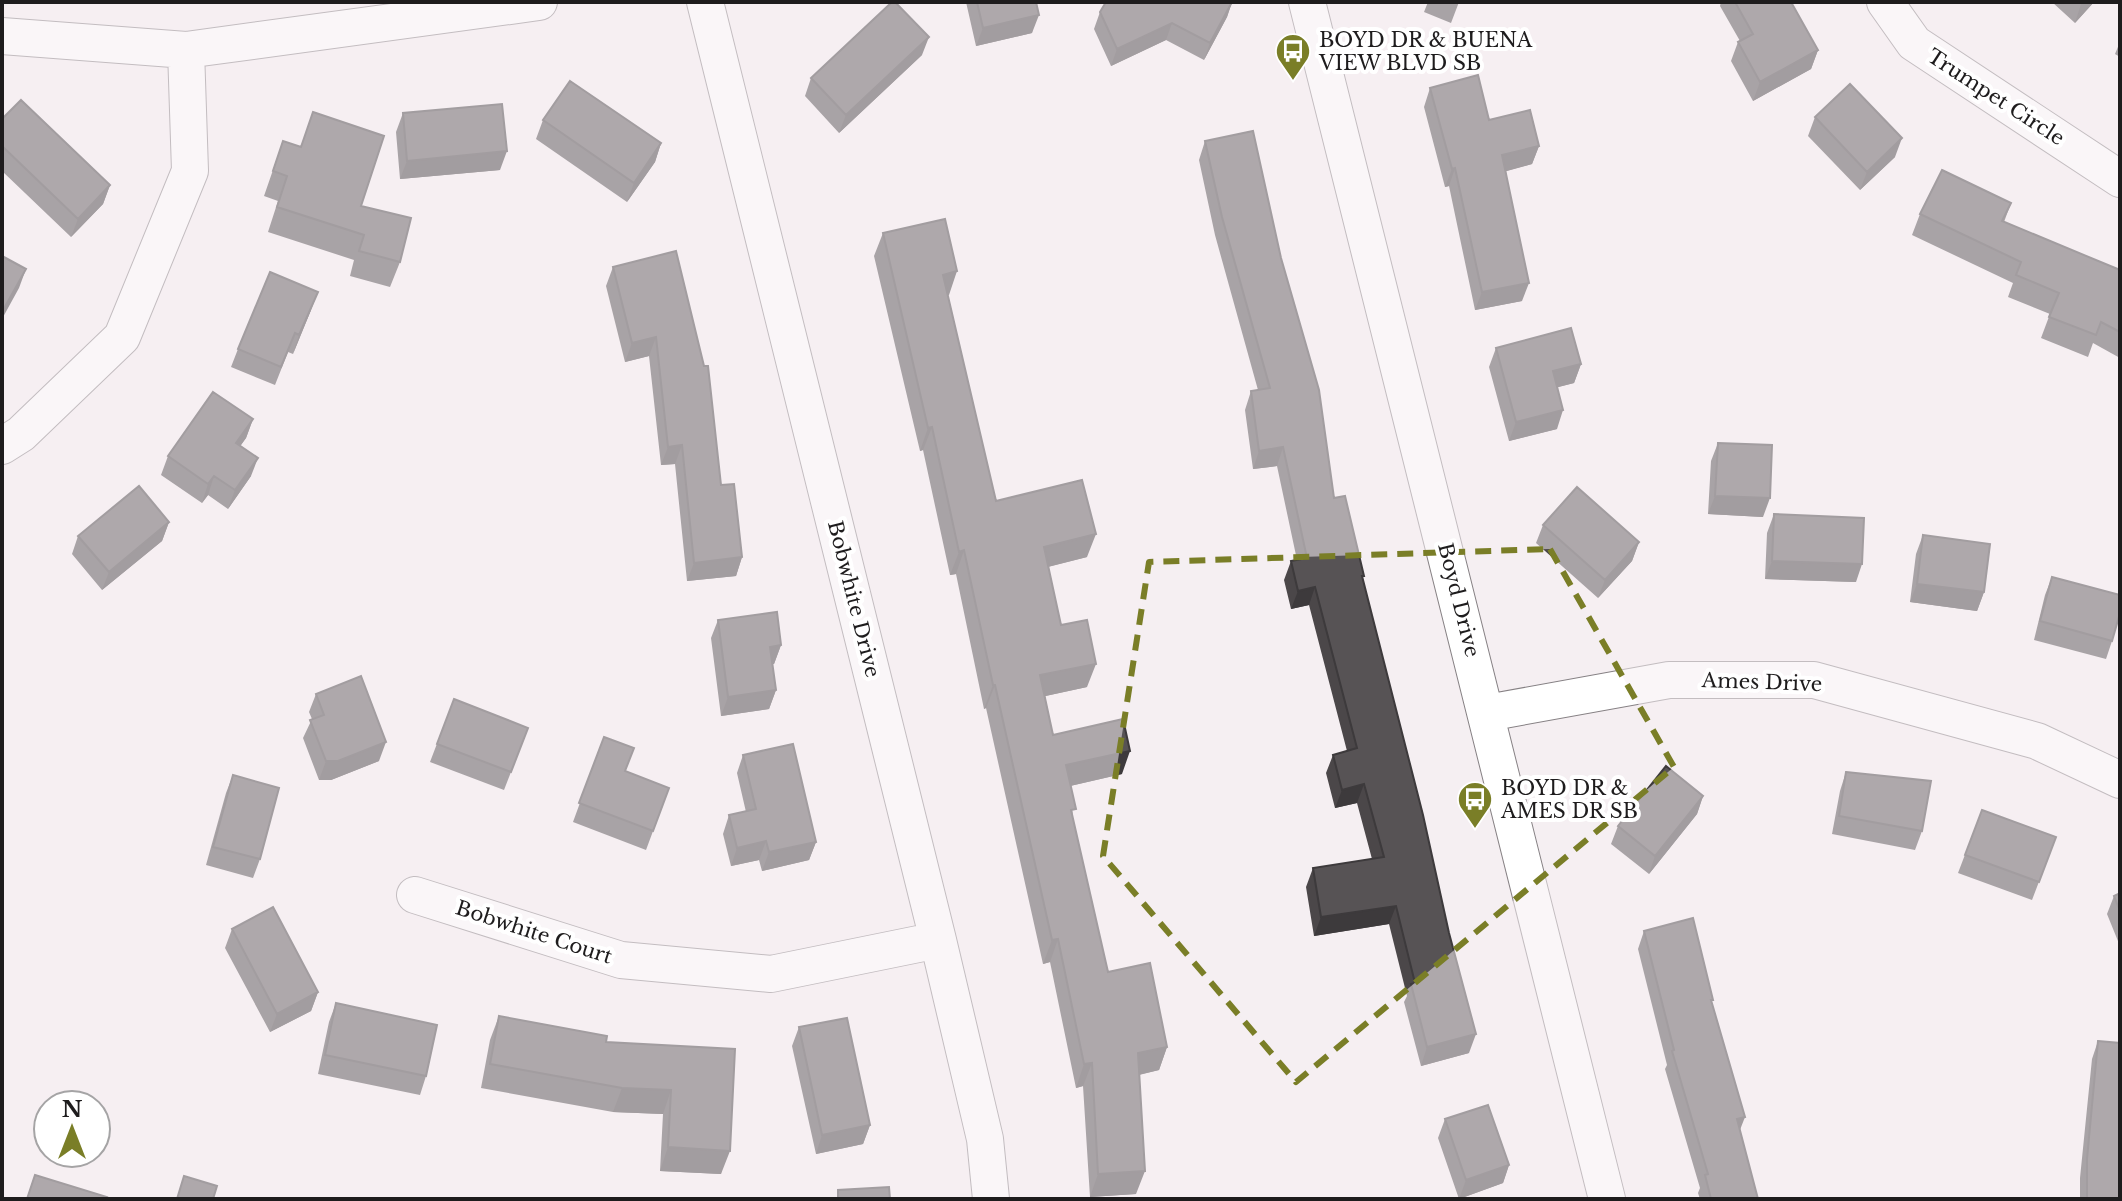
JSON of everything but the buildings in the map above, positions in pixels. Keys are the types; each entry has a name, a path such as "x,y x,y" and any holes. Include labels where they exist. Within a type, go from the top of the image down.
{"street":[{"path":"2,36 186,50 539,2"},
{"name":"Bobwhite Drive","path":"705,2 938,940 985,1139 991,1199"},
{"name":"Boyd Drive","path":"1307,2 1607,1199"},
{"name":"Trumpet Circle","path":"1885,2 1914,43 2120,179"},
{"path":"2,446 21,434 122,337 190,171 186,50"},
{"name":"Ames Drive","path":"1487,713 1669,680 1814,680 2037,741 2120,780"},
{"name":"Bobwhite Court","path":"415,895 621,960 771,974 938,940"}],"highlighted area":[{"path":"1550,549 1674,767 1296,1082 1103,856 1149,562"}],"place":[{"name":"BOYD DR & BUENA VIEW BLVD SB","path":"1293,82"},
{"name":"BOYD DR & AMES DR SB","path":"1475,830"}]}
